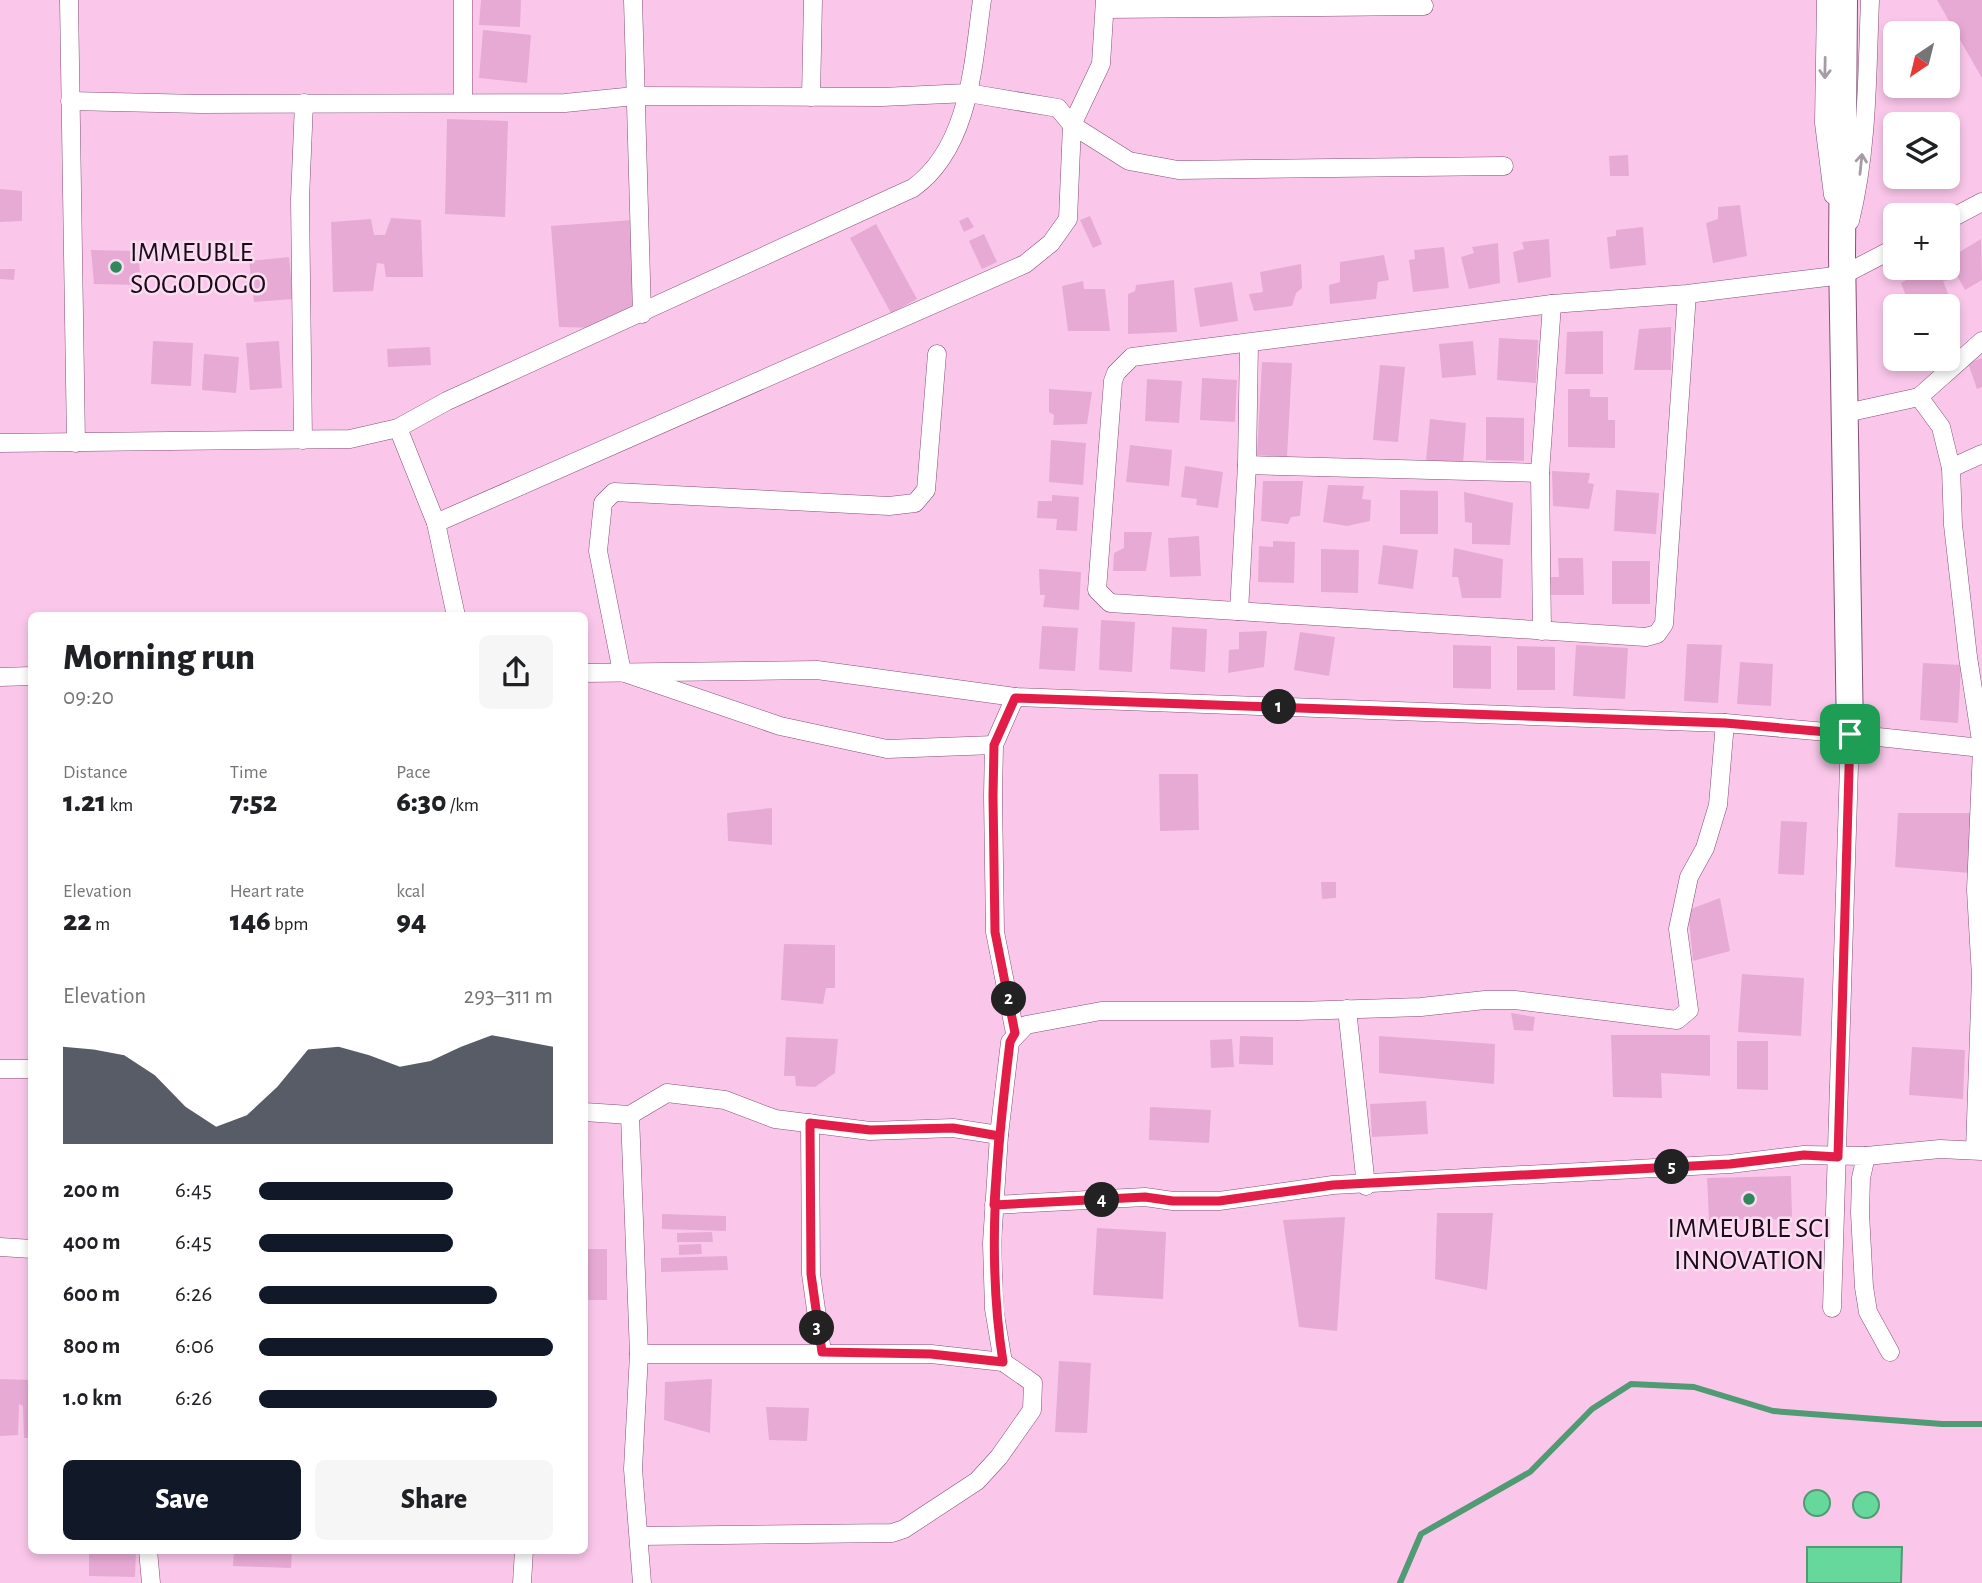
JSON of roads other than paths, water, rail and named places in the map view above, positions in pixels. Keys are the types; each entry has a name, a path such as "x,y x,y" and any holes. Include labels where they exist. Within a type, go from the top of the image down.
{"street":[{"path":"69,0 76,443"},
{"path":"463,0 463,102"},
{"path":"633,0 642,314"},
{"path":"811,97 813,0"},
{"path":"0,443 350,439 398,428 447,401 914,188 929,177 950,145 968,93 982,0"},
{"path":"1826,0 1824,122 1843,265"},
{"path":"1832,1308 1850,734 1843,265 1844,0"},
{"path":"1843,265 1859,185 1866,120 1870,0"},
{"path":"436,523 1025,264 1051,243 1068,219 1072,125 1101,64 1105,4 1424,6"},
{"path":"70,101 565,103 635,96 811,97 968,93 1058,108 1072,125 1129,161 1178,170 1504,166"},
{"path":"303,439 300,199 304,103"},
{"path":"1960,214 1982,202"},
{"path":"1687,294 1664,624 1657,634 1646,637 1542,632 1110,603 1097,590 1112,382 1116,373 1132,358 1552,304 1687,294 1843,265 1883,252"},
{"path":"1542,632 1540,473 1552,304"},
{"path":"1846,413 1919,397 1982,341"},
{"path":"1240,611 1249,343"},
{"path":"622,672 598,551 603,503 614,492 889,506 915,503 926,490 937,355"},
{"path":"994,1205 1145,1197 1173,1201 1219,1201 1333,1185 1366,1186 1730,1164 1804,1155 1866,1156 1940,1149 1979,1151 1982,977 1976,890 1982,748 1975,652 1953,525 1951,468 1941,427 1919,397"},
{"path":"398,428 436,523 455,612"},
{"path":"1951,468 1982,454"},
{"path":"1247,465 1540,473"},
{"path":"588,673 817,670 1015,698 1725,723 1982,748"},
{"path":"622,672 780,726 887,749 994,745"},
{"path":"0,677 28,676"},
{"path":"1015,698 994,745 995,932 1015,1033"},
{"path":"1003,1362 995,1309 994,1205 1010,1042 1015,1033 1034,1022 1101,1011 1200,1013 1347,1010 1515,1000 1677,1020 1689,1010 1678,929 1689,877 1705,848 1718,805 1725,723"},
{"path":"1347,1010 1366,1186"},
{"path":"0,1069 28,1069"},
{"path":"588,1112 630,1115 667,1093 725,1100 764,1116 810,1123 870,1130 953,1128 999,1136"},
{"path":"630,1115 639,1354 633,1469 642,1583"},
{"path":"810,1123 811,1274 822,1352"},
{"path":"1866,1156 1861,1178 1860,1213 1864,1287 1868,1312 1890,1352"},
{"path":"0,1247 28,1249"},
{"path":"639,1354 931,1354 1003,1362 1033,1383 1032,1410 999,1457 977,1481 904,1529 878,1534 639,1536"},
{"path":"148,1554 150,1583"},
{"path":"522,1583 524,1554"}],"waterway":[{"path":"1400,1583 1421,1534 1530,1472 1592,1409 1631,1384 1694,1387 1773,1411 1942,1424 1982,1424"}],"place":[{"name":"IMMEUBLE SOGODOGO","path":"116,267"},
{"name":"IMMEUBLE SCI INNOVATION","path":"1749,1199"}]}
